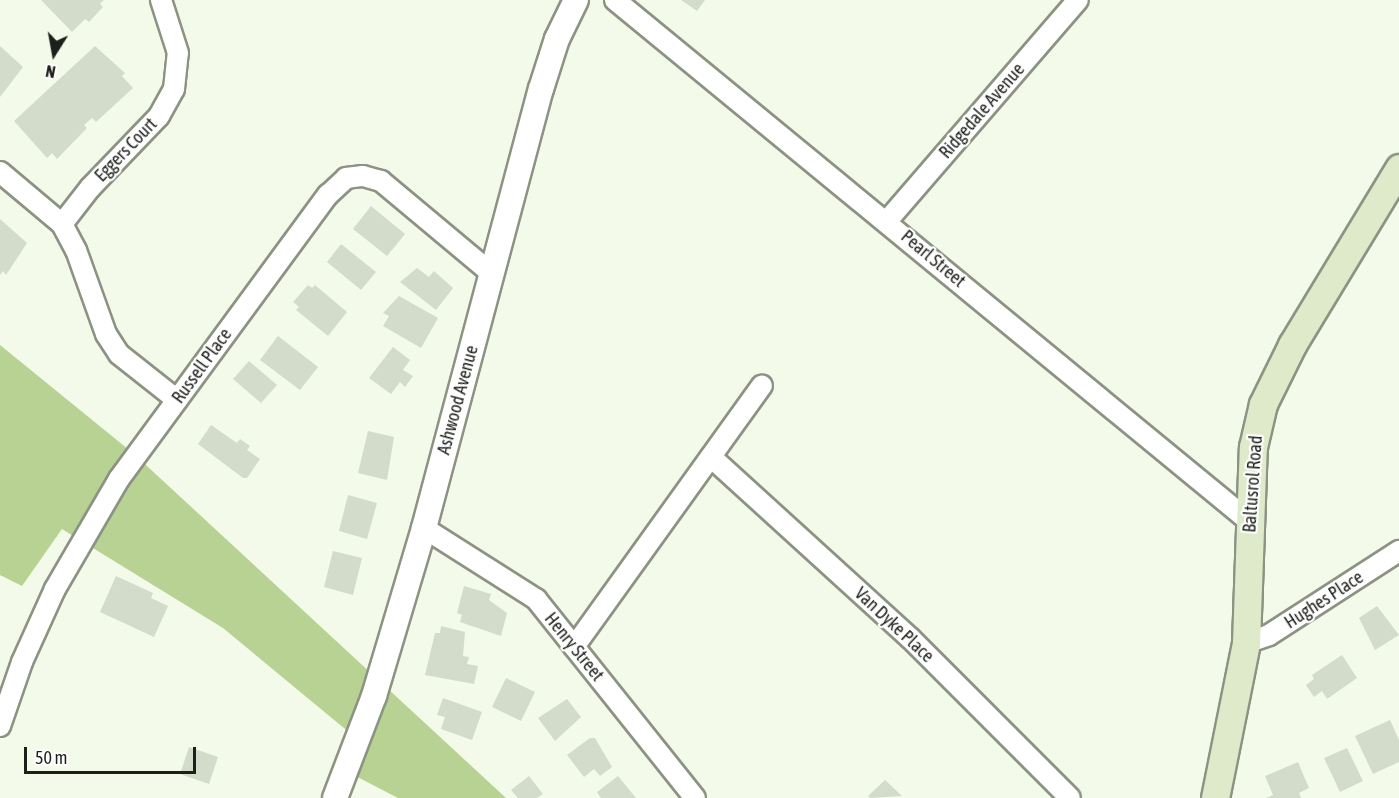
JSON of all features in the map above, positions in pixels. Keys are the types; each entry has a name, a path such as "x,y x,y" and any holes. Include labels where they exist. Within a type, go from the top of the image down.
{"main road":[{"name":"Baltusrol Road","path":"1215,798 1246,643 1252,447 1263,404 1292,345 1399,168"}],"street":[{"name":"Eggers Court","path":"62,224 90,188 159,116 174,89 178,53 161,0"},
{"name":"Ashwood Avenue","path":"335,798 374,696 424,528 541,88 557,39 576,0"},
{"name":"Pearl Street","path":"615,0 887,221 1249,521"},
{"name":"Ridgedale Avenue","path":"887,221 1078,0"},
{"path":"0,172 62,224 106,334 119,354 177,400"},
{"name":"Russell Place","path":"0,726 22,662 55,589 119,479 328,195 346,178 363,176 381,181 491,273"},
{"path":"574,647 762,385"},
{"name":"Van Dyke Place","path":"711,457 910,638 1070,798"},
{"name":"Henry Street","path":"424,528 536,599 695,798"},
{"name":"Hughes Place","path":"1246,643 1269,635 1399,551"}],"green space":[{"path":"0,345 134,454 506,798 398,798 342,769 356,738 223,628 62,529 22,586 0,575"}],"building":[{"path":"41,0 104,0 100,4 103,7 89,22 85,19 72,32"},
{"path":"681,0 705,0 697,11"},
{"path":"0,46 23,67 0,97"},
{"path":"95,46 125,73 122,76 133,88 96,122 92,118 84,125 87,128 57,159 52,153 47,158 14,121"},
{"path":"371,206 405,234 387,256 353,229"},
{"path":"0,219 27,243 6,275 3,271 0,275"},
{"path":"341,244 376,272 361,290 327,262"},
{"path":"417,268 429,277 434,271 453,288 436,310 400,282"},
{"path":"308,285 312,288 315,285 347,312 328,336 296,310 299,307 293,302"},
{"path":"399,296 438,318 421,348 383,326 389,316 383,313"},
{"path":"278,336 318,367 300,390 260,360"},
{"path":"393,347 410,360 403,370 413,376 405,387 400,382 391,394 369,378"},
{"path":"249,361 277,385 261,403 233,379"},
{"path":"211,425 237,443 240,439 250,446 247,450 260,459 247,478 243,478 198,444"},
{"path":"368,431 394,437 387,480 358,473"},
{"path":"348,495 377,503 367,539 339,531"},
{"path":"333,551 362,558 353,595 324,587"},
{"path":"116,576 153,593 151,598 168,606 154,637 100,612"},
{"path":"464,586 491,594 489,600 507,613 501,636 460,622 462,615 457,613"},
{"path":"1377,606 1399,635 1375,650 1359,618"},
{"path":"441,626 465,632 463,656 469,657 467,664 478,666 474,684 425,675 435,633 440,633"},
{"path":"1342,655 1357,678 1327,699 1322,691 1314,697 1306,685 1314,679 1312,675"},
{"path":"506,678 535,692 521,721 492,707"},
{"path":"443,698 482,712 472,740 441,729 445,717 437,715"},
{"path":"567,699 581,717 555,741 538,718"},
{"path":"1390,720 1399,740 1399,762 1373,774 1355,736"},
{"path":"590,738 595,738 612,767 600,776 594,769 584,777 567,755"},
{"path":"189,747 218,757 209,784 180,774"},
{"path":"1347,748 1363,781 1340,792 1324,758"},
{"path":"1298,762 1309,788 1299,793 1301,798 1266,798 1273,795 1265,776"},
{"path":"529,776 543,794 537,798 518,798 511,790"},
{"path":"618,776 636,798 601,798 597,792"},
{"path":"885,780 902,796 870,798 868,796"}]}
